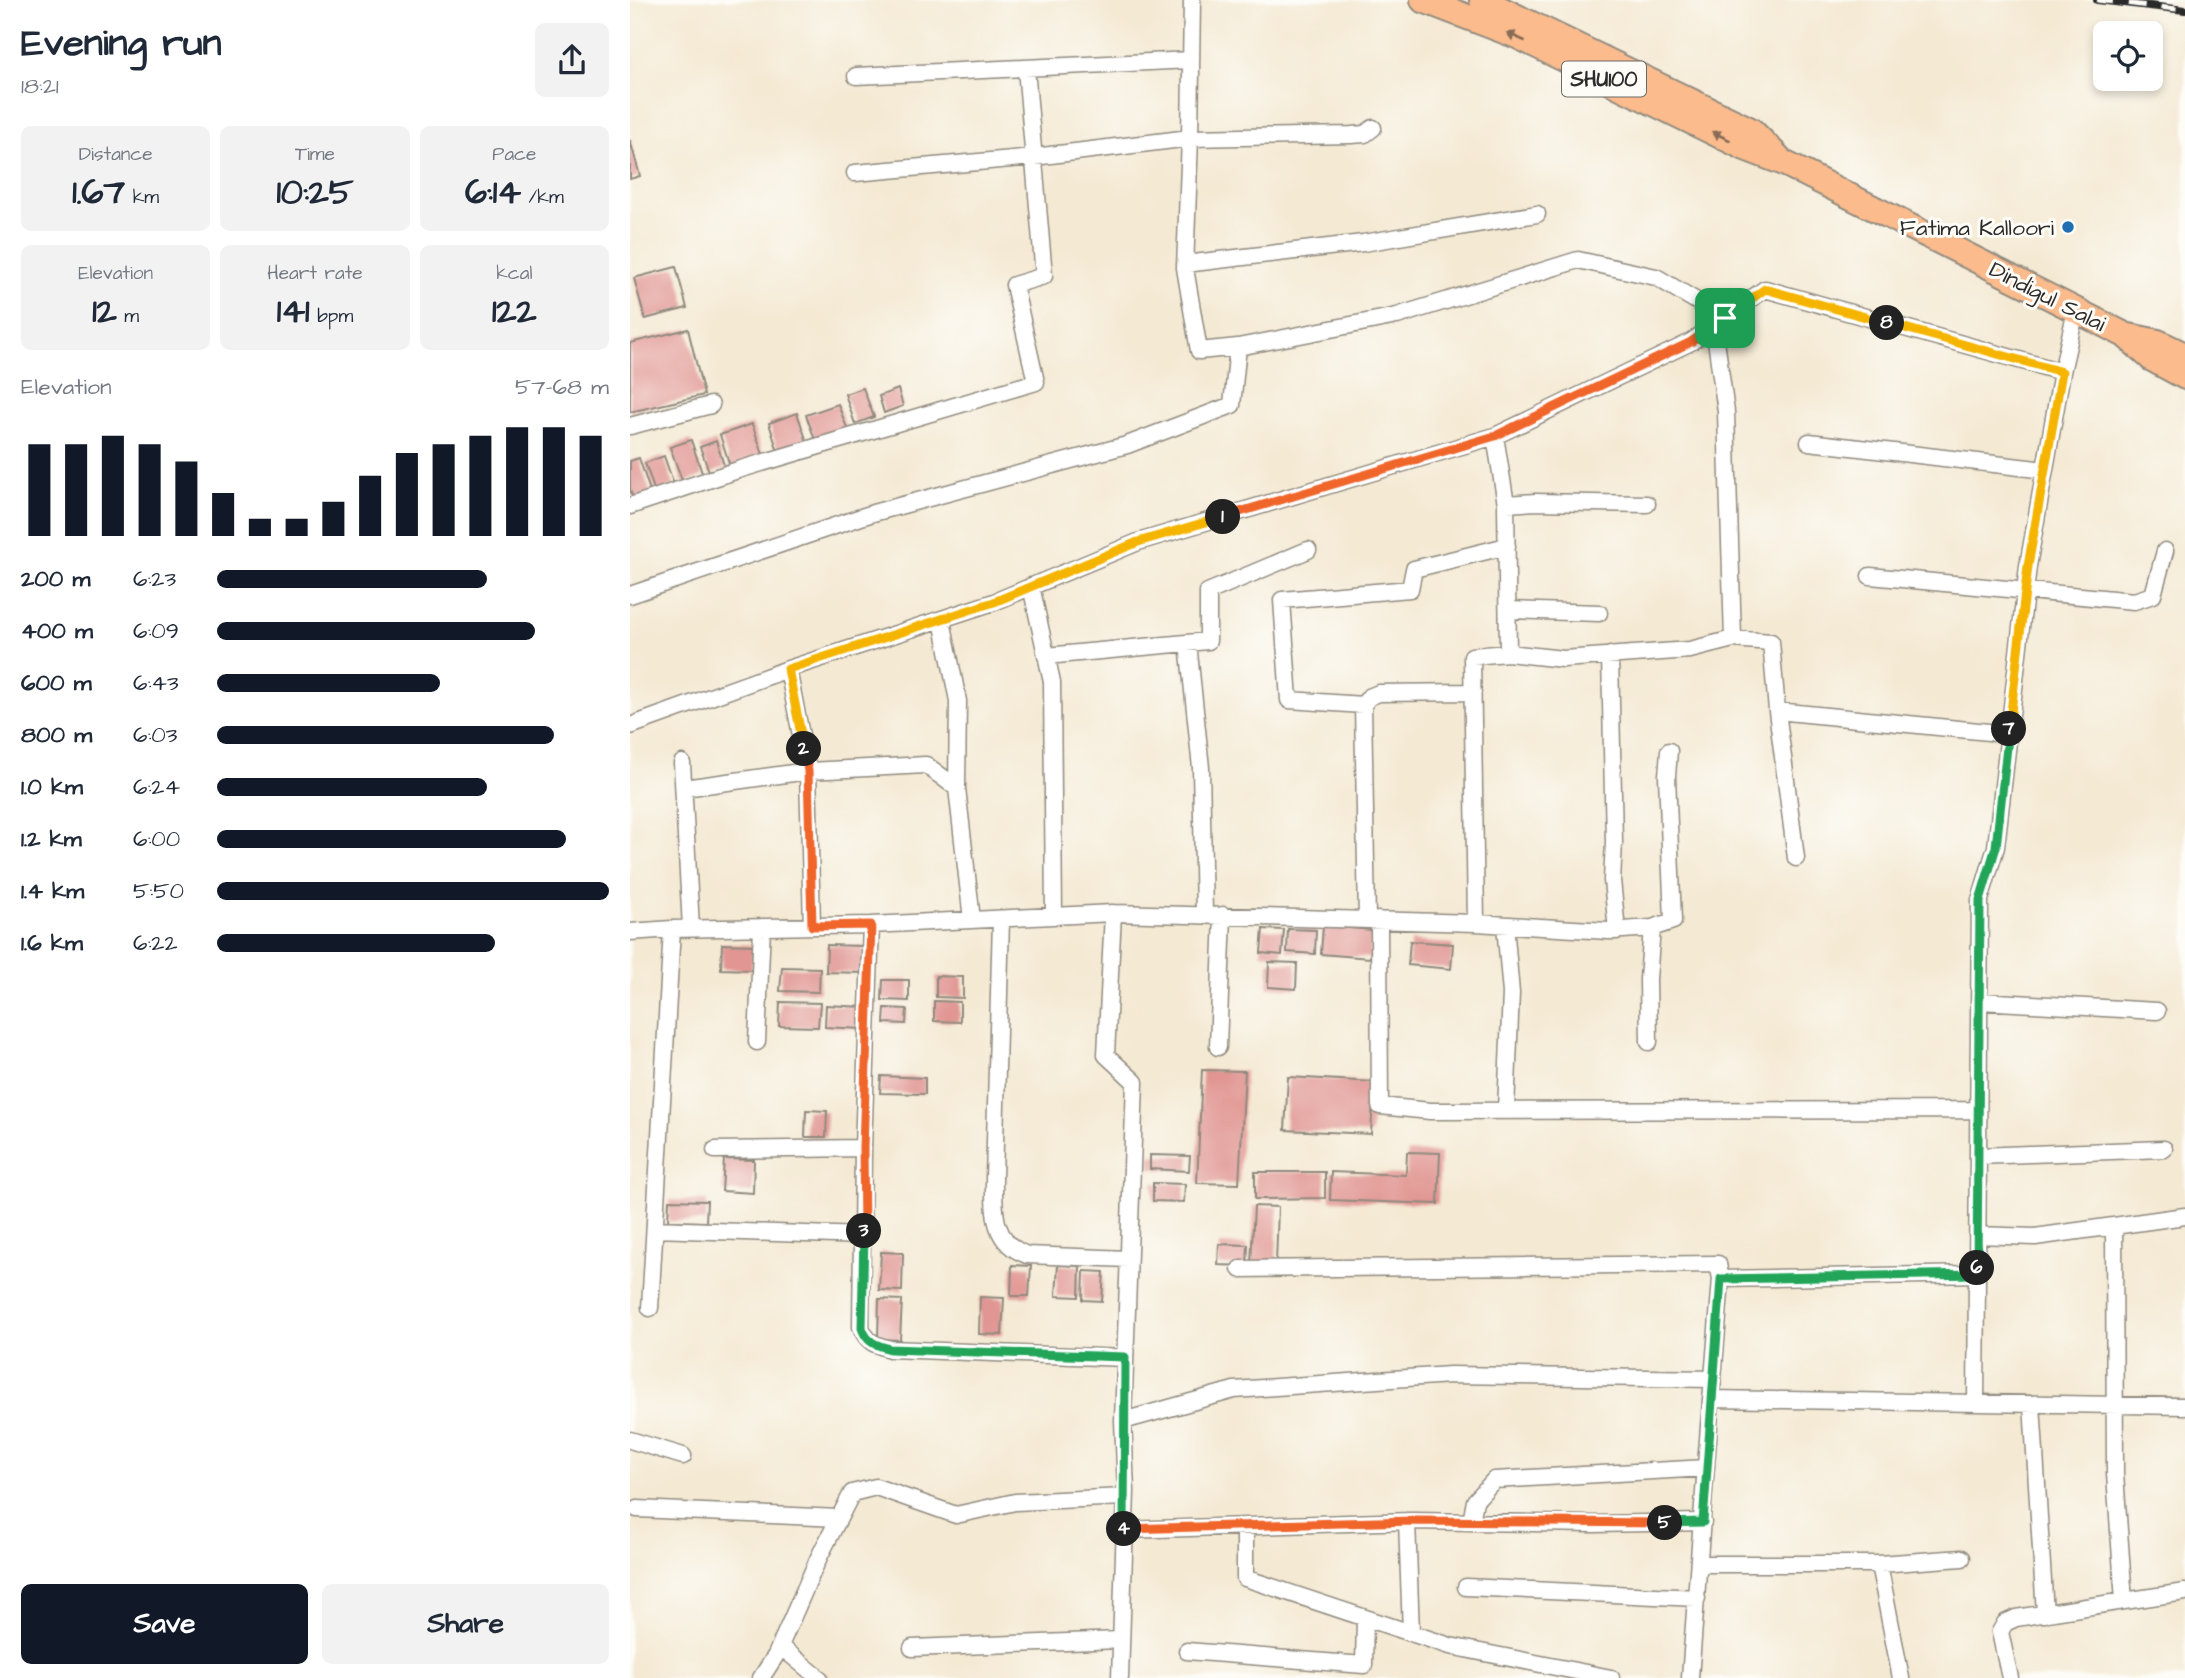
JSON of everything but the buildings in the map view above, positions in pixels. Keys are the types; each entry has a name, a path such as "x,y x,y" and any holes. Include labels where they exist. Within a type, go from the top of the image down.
{"main road":[{"name":"Dindigul Salai","path":"1423,0 1517,36 1745,148 1784,163 2125,335 2152,359 2185,377"},
{"name":"Dindigul Salai","path":"1482,0 1751,130 1784,163"},
{"name":"Dindigul Salai","path":"2125,335 2158,342 2185,355"}],"street":[{"path":"1192,0 1185,264 1199,351 1238,347 1397,316 1578,260 1656,277 1719,322"},
{"path":"856,76 1191,60"},
{"path":"630,506 738,470 1036,382 1014,285 1044,276 1026,68"},
{"path":"855,173 1034,157 1190,138 1351,135 1365,134 1373,128"},
{"path":"1185,264 1363,243 1536,214"},
{"path":"630,726 788,669 942,620 1138,542 1495,436 1691,342 1765,289 2062,372"},
{"path":"1976,1403 1980,900 1996,847 2025,592 2062,372 2076,310"},
{"path":"1719,322 1726,412 1733,639"},
{"path":"630,595 873,513 1127,445 1232,405 1238,347"},
{"path":"630,426 711,405"},
{"path":"1495,436 1506,504 1508,653"},
{"path":"1809,442 2045,470"},
{"path":"1506,504 1647,504"},
{"path":"1363,705 1289,700 1282,600 1410,589 1414,569 1507,546"},
{"path":"1046,656 1208,641 1208,592 1308,550"},
{"path":"1870,576 2124,601 2153,595 2165,551"},
{"path":"1031,586 1052,682 1055,916"},
{"path":"1508,610 1600,613"},
{"path":"942,620 958,701 957,788 972,920"},
{"path":"1476,923 1472,656 1508,653 1563,659 1690,650 1733,639 1771,642 1776,711 1796,858"},
{"path":"1188,643 1201,768 1204,915"},
{"path":"1610,655 1614,842 1612,880 1617,931"},
{"path":"788,669 808,771 812,926"},
{"path":"1473,692 1379,693 1369,697 1363,705 1380,1106 1430,1111 1978,1110"},
{"path":"1776,711 2009,734"},
{"path":"630,932 1113,914 1373,919 1617,931 1652,928 1673,921 1667,776 1669,751"},
{"path":"682,763 691,928"},
{"path":"684,788 808,771 926,765 957,788"},
{"path":"1113,914 1106,1055 1135,1082 1123,1421 1125,1497 1120,1678"},
{"path":"1218,1047 1223,915"},
{"path":"1001,919 994,1179 994,1215 999,1232 1013,1251 1027,1255 1128,1259"},
{"path":"871,925 863,1147 862,1328 865,1337 873,1344 890,1349 1125,1357"},
{"path":"1506,925 1511,993 1506,1110"},
{"path":"757,1042 762,927"},
{"path":"1649,1042 1648,979 1652,928"},
{"path":"650,1308 672,929"},
{"path":"1979,1001 2157,1011"},
{"path":"715,1150 863,1147"},
{"path":"1978,1156 2164,1149"},
{"path":"1977,1235 2035,1237 2185,1216"},
{"path":"2114,1226 2115,1474 2124,1601"},
{"path":"655,1229 864,1236"},
{"path":"1240,1269 1718,1264 1721,1279 1690,1678"},
{"path":"1721,1279 1977,1274"},
{"path":"1123,1421 1234,1390 1261,1388 1450,1375 1713,1379"},
{"path":"1711,1399 2185,1406"},
{"path":"2032,1404 2045,1614"},
{"path":"630,1440 682,1456"},
{"path":"1471,1522 1475,1501 1494,1480 1706,1468"},
{"path":"761,1678 780,1646 819,1557 852,1493 876,1487 956,1515 1014,1502 1125,1497"},
{"path":"637,1509 839,1518"},
{"path":"1124,1530 1407,1521 1594,1524 1703,1522"},
{"path":"1407,1521 1411,1633"},
{"path":"1245,1527 1245,1578 1450,1646 1611,1678"},
{"path":"1699,1564 1879,1564 1962,1558"},
{"path":"1879,1564 1901,1678"},
{"path":"1466,1587 1697,1598"},
{"path":"2010,1678 2000,1632 2006,1623 2016,1618 2185,1592"},
{"path":"1187,1651 1364,1665 1365,1618"},
{"path":"912,1648 1120,1640"},
{"path":"780,1646 819,1678"}],"railway":[{"path":"2097,0 2185,10"}],"place":[{"name":"Fatima Kalloori","path":"2068,227"}],"route":[{"path":"1765,289 2062,372 2028,566 1996,847 1980,900 1977,1274 1721,1279 1703,1522 1594,1524 1412,1521 1124,1530 1125,1357 890,1349 873,1344 865,1337 862,1328 863,1147 871,925 812,926 808,771 788,669 994,602 1138,542 1495,436 1691,342 1725,318 1765,289"}]}
